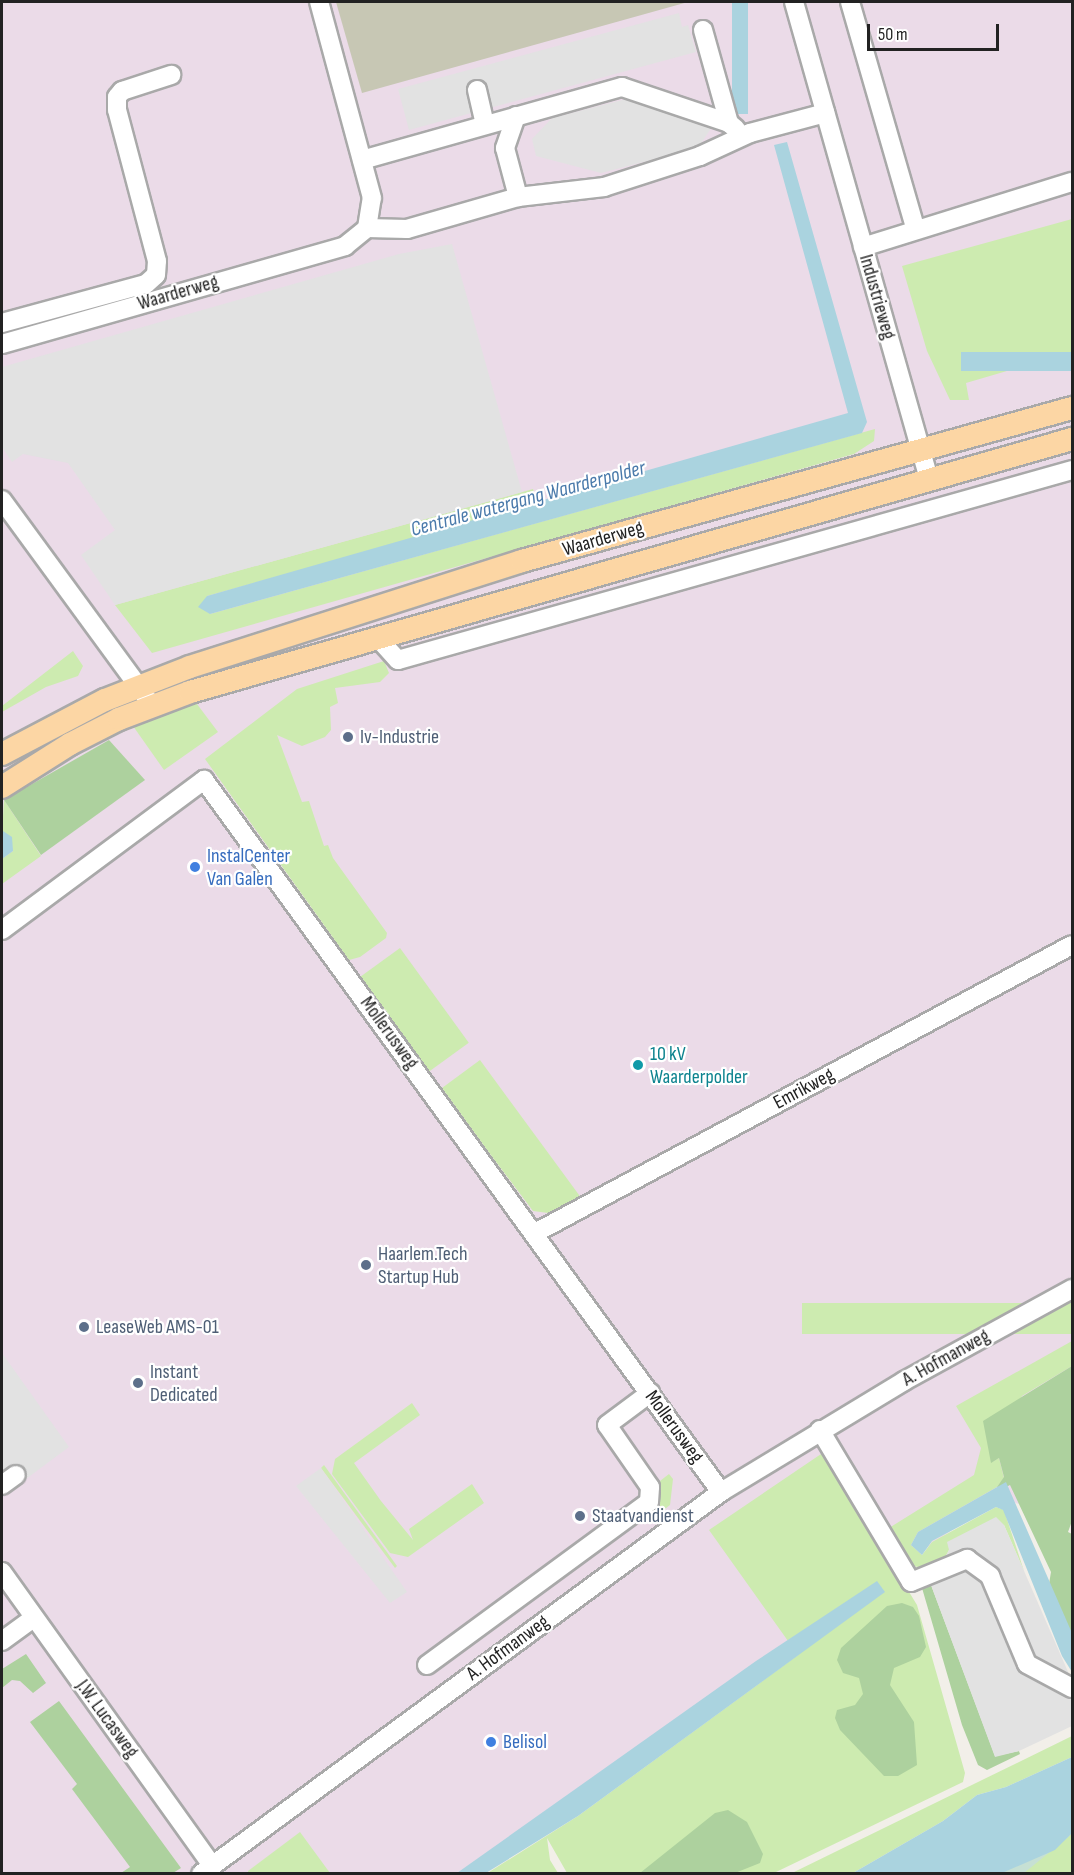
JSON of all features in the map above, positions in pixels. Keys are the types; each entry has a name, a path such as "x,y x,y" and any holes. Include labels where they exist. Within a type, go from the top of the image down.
{"main road":[{"name":"Waarderweg","path":"2,754 138,687 522,561 1072,408"},
{"name":"Waarderweg","path":"2,787 69,744 152,705 377,637 1072,440"}],"street":[{"path":"319,2 372,198 367,228 407,229 518,197 604,187 700,156 750,133 825,113"},
{"name":"Industrieweg","path":"794,2 929,480"},
{"path":"850,2 916,230"},
{"path":"703,30 729,123"},
{"path":"2,322 146,284 156,275 157,261 117,111 117,97 122,91 171,75"},
{"path":"362,160 622,87 729,123 750,133"},
{"path":"477,90 485,125"},
{"path":"516,116 505,148 518,197"},
{"path":"863,247 1072,182"},
{"name":"Waarderweg","path":"2,344 345,246 367,228"},
{"path":"377,637 398,660 1072,470"},
{"path":"2,500 152,705"},
{"name":"Mollerusweg","path":"2,930 204,780 721,1492"},
{"name":"Emrikweg","path":"535,1233 1072,945"},
{"name":"A. Hofmanweg","path":"206,1869 721,1492 820,1430 1072,1289"},
{"path":"427,1665 649,1502 651,1487 607,1425 650,1394"},
{"path":"820,1430 911,1582 967,1559 990,1576 1027,1664 1072,1688"},
{"name":"J.W. Lucasweg","path":"2,1572 206,1869"},
{"path":"2,1641 34,1618"}],"shaded area":[{"path":"2,2 1072,2 1072,1475 1019,1504 998,1497 472,1873 2,1874"},
{"path":"336,2 688,2 362,93"},
{"path":"679,13 682,27 688,25 696,52 409,130 398,89"},
{"path":"626,99 714,124 698,148 601,173 536,156 532,139 552,118"},
{"path":"452,244 522,492 115,605 81,555 115,530 68,463 23,454 12,462 2,447 2,367 399,254"},
{"path":"2,1353 69,1447 22,1482 11,1467 2,1474"},
{"path":"321,1468 407,1592 390,1603 296,1486"},
{"path":"996,1517 1004,1525 1072,1681 1072,1726 1019,1751 995,1757 931,1585 924,1585 916,1569 942,1563 949,1550 947,1542"},
{"path":"1072,1821 1072,1834 1024,1873 992,1874"}],"green space":[{"path":"1072,219 1072,352 966,383 969,400 950,400 927,351 902,266"},
{"path":"875,429 874,441 854,454 152,653 115,605 533,489 537,505 207,596 210,614"},
{"path":"73,651 83,666 78,676 46,687 2,712 2,706"},
{"path":"384,661 389,673 380,682 335,688 338,703 330,707 331,730 325,737 302,746 277,735 302,802 309,801 324,846 328,845 333,858 387,933 386,938 360,957 349,960 205,759 297,689"},
{"path":"194,700 218,732 164,770 133,726"},
{"path":"109,740 145,780 41,855 4,800"},
{"path":"4,800 41,856 2,884 2,859 13,851 2,832"},
{"path":"400,948 469,1043 429,1071 360,977"},
{"path":"480,1060 582,1199 556,1214 533,1211 490,1154 442,1088"},
{"path":"802,1303 1072,1303 1072,1334 802,1334"},
{"path":"1072,1341 1072,1366 1022,1396 992,1462 999,1458 1004,1478 997,1487 918,1532 911,1545 922,1555 932,1542 996,1507 1004,1510 1024,1571 1004,1525 949,1550 942,1563 927,1569 909,1565 889,1528 974,1475 981,1448 956,1406"},
{"path":"1072,1366 1072,1521 1068,1532 1072,1534 1072,1644 1048,1590 1051,1572 1010,1485 1000,1490 997,1487 1004,1477 999,1458 991,1463 983,1421"},
{"path":"412,1403 420,1415 354,1463 381,1501 413,1540 409,1529 472,1484 484,1503 408,1557 390,1553 332,1474 335,1459"},
{"path":"824,1452 917,1605 965,1773 963,1782 774,1873 567,1873 547,1838 550,1860 558,1873 486,1874 578,1816 798,1655 709,1530"},
{"path":"324,1465 397,1566 395,1568 321,1468"},
{"path":"669,1474 673,1479 670,1505 657,1515 642,1495"},
{"path":"931,1585 995,1756 1019,1751 1020,1754 987,1770 978,1765 962,1725 922,1588"},
{"path":"902,1603 913,1607 919,1616 926,1647 920,1657 894,1668 890,1685 914,1722 917,1765 898,1776 884,1776 840,1730 835,1718 837,1710 855,1705 863,1694 859,1678 843,1673 837,1660 841,1648 887,1606"},
{"path":"26,1654 46,1683 33,1693 20,1681 12,1680 2,1688 2,1669"},
{"path":"59,1701 181,1868 173,1873 121,1873 130,1867 72,1789 77,1784 30,1722"},
{"path":"1072,1736 1072,1757 1006,1787 977,1795 943,1821 853,1873 790,1874"},
{"path":"728,1810 747,1822 763,1854 760,1863 735,1873 640,1873 715,1813"},
{"path":"300,1832 330,1873 248,1873 248,1871"},
{"path":"1072,1833 1072,1873 1002,1874"}],"water":[{"path":"732,2 748,2 748,114 732,114"},
{"path":"787,142 867,422 862,433 210,614 198,607 207,596 848,413 774,145"},
{"path":"961,352 1072,352 1072,371 961,371"},
{"path":"3,831 12,837 13,851 2,859"},
{"path":"1006,1482 1072,1633 1072,1672 1062,1656 1003,1510 996,1507 932,1541 922,1555 911,1545 918,1532"},
{"path":"877,1581 885,1592 578,1816 486,1873 457,1873 756,1661"},
{"path":"1072,1757 1072,1833 1055,1850 1002,1873 853,1873 943,1821 977,1795 1006,1787"}],"place":[{"name":"Iv-Industrie","path":"348,737"},
{"name":"InstalCenter Van Galen","path":"195,867"},
{"name":"10 kV Waarderpolder","path":"638,1065"},
{"name":"Haarlem.Tech Startup Hub","path":"366,1265"},
{"name":"LeaseWeb AMS-01","path":"84,1327"},
{"name":"Instant Dedicated","path":"138,1383"},
{"name":"Staatvandienst","path":"580,1516"},
{"name":"Belisol","path":"491,1742"}],"water label":[{"name":"Centrale watergang Waarderpolder","path":"528,499"}]}
